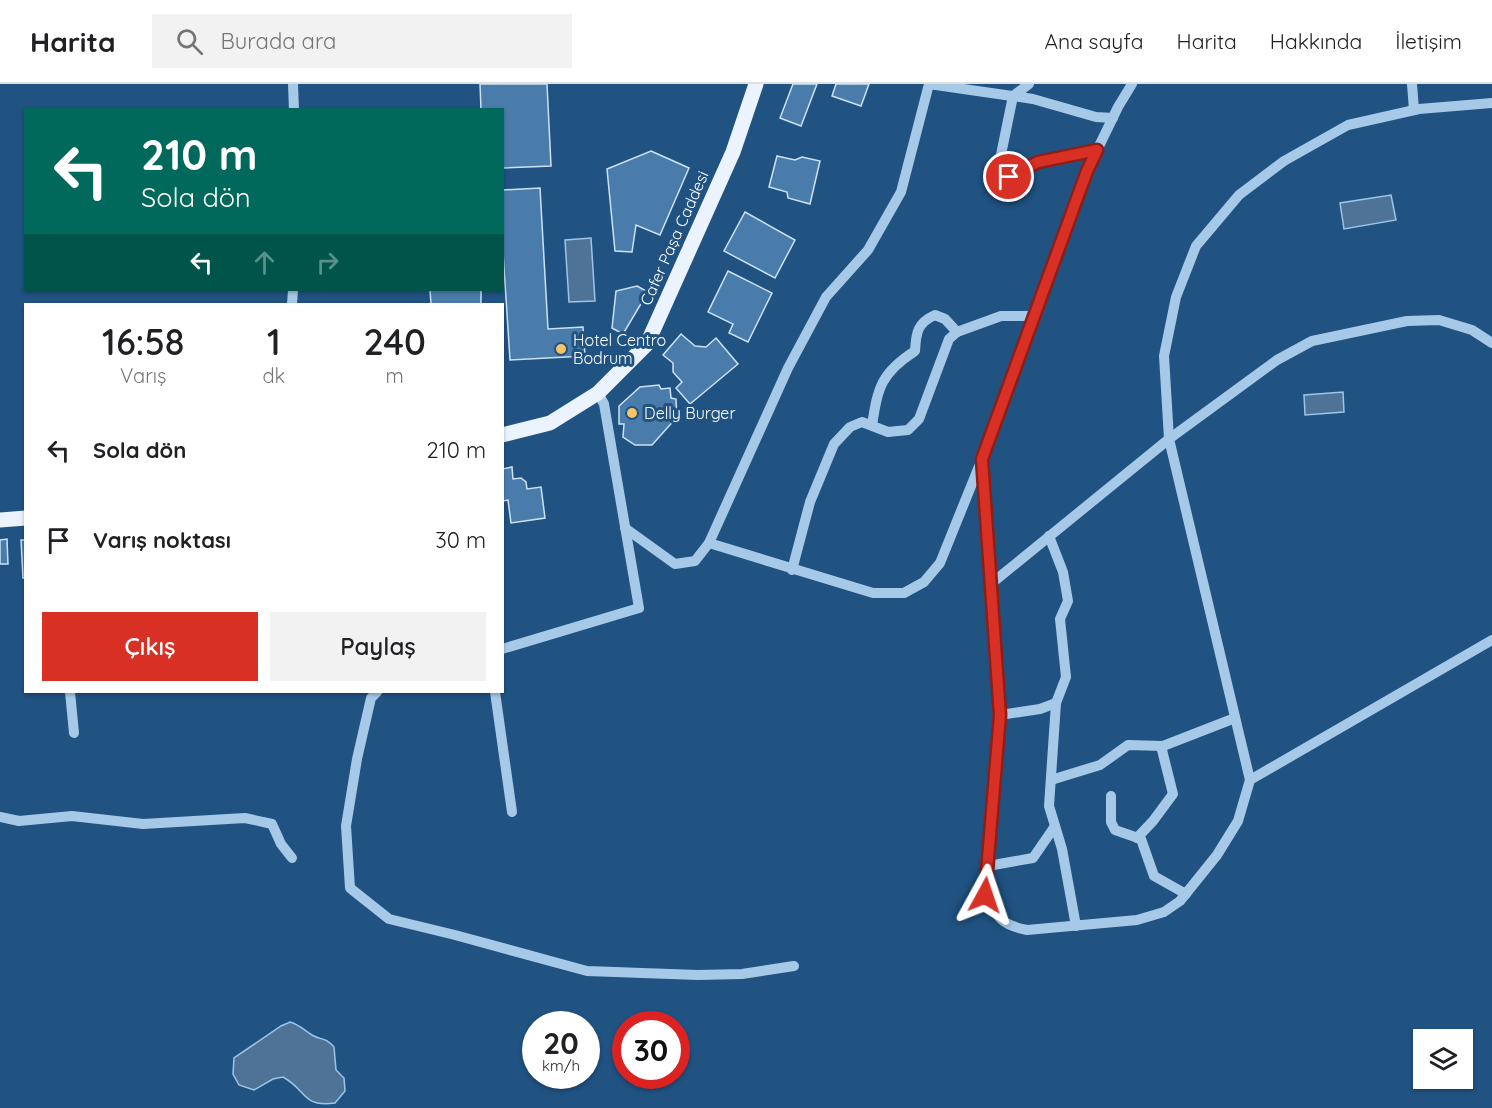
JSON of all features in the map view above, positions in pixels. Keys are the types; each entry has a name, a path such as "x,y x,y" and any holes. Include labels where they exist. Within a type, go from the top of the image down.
{"main road":[{"name":"Cafer Paşa Caddesi","path":"504,434 550,423 598,393 647,344 733,152 756,84"},
{"path":"0,520 24,518"}],"street":[{"path":"293,84 294,108"},
{"path":"625,528 675,564 695,561 709,543 788,368 826,297 868,250 900,192 929,84 1034,99 1096,117 1113,118"},
{"path":"1029,84 1013,96 995,184 1038,162 1097,150"},
{"path":"709,543 873,593 904,593 924,582 940,563 982,459 1087,171 1132,84"},
{"path":"1412,84 1414,110"},
{"path":"982,459 1000,715 985,895 995,915 1010,927 1027,930 1137,920 1164,912 1180,901 1217,855 1238,820 1250,780 1169,439 1164,357 1176,297 1196,246 1239,195 1284,161 1348,125 1414,110 1492,103"},
{"path":"872,425 881,382 900,360 915,351 916,333 926,319 935,315 945,319 957,332"},
{"path":"792,570 810,502 834,444 850,427 862,422 888,432 908,430 919,419 950,339 957,332 1001,316 1034,316"},
{"path":"992,583 1169,439 1277,360 1312,341 1407,321 1439,320 1472,330 1492,343"},
{"path":"504,648 639,608 604,404 598,393"},
{"path":"1049,536 1063,572 1068,601 1060,619 1066,677 1056,703 1049,806 1062,849 1076,926"},
{"path":"1250,780 1492,640"},
{"path":"70,693 74,733"},
{"path":"376,693 371,698 357,759 346,826 350,888 389,919 586,971 698,975 742,974 794,966"},
{"path":"495,693 512,812"},
{"path":"1000,715 1040,709 1056,703"},
{"path":"1051,780 1100,765 1128,745 1161,746 1235,718"},
{"path":"1137,838 1173,794 1161,746"},
{"path":"1111,796 1111,822 1115,830 1141,839 1154,876 1186,894"},
{"path":"0,817 19,821 72,816 143,824 245,818 272,824 281,844 292,858"},
{"path":"988,866 1034,858 1055,826"}],"water":[{"path":"1391,195 1396,220 1344,229 1340,203"},
{"path":"591,238 595,301 569,302 565,240"},
{"path":"1343,392 1344,412 1305,415 1304,395"},
{"path":"290,1022 315,1037 328,1041 334,1047 336,1070 344,1078 345,1091 335,1103 324,1104 310,1100 283,1077 273,1079 254,1090 239,1085 233,1074 234,1058"}],"building":[{"path":"480,84 547,84 551,166 504,168 504,108 481,108"},
{"path":"793,84 817,84 801,126 780,118"},
{"path":"836,84 869,84 861,106 832,96"},
{"path":"651,151 689,168 660,235 636,225 632,252 615,251 607,169"},
{"path":"777,156 795,160 802,157 820,161 810,204 788,198 787,192 769,187"},
{"path":"540,188 548,329 583,327 585,356 510,360 504,267 504,190"},
{"path":"745,212 795,240 775,278 724,251"},
{"path":"728,271 772,293 748,342 729,333 733,324 708,312"},
{"path":"637,286 648,292 623,334 612,328 616,291"},
{"path":"430,291 481,291 481,303 431,303"},
{"path":"681,334 695,346 706,347 716,338 738,364 690,404 676,388 682,382 673,372 673,363 663,355"},
{"path":"659,385 661,389 670,388 671,398 676,399 677,417 652,445 635,445 623,437 624,424 619,424 619,406 640,387"},
{"path":"512,467 513,479 521,478 526,482 527,489 541,487 545,518 511,523 508,500 504,501 504,469"},
{"path":"7,539 8,564 0,564 0,540"},
{"path":"21,540 24,540 23,578"}],"place":[{"name":"Hotel Centro Bodrum","path":"561,349"},
{"name":"Delly Burger","path":"632,413"}],"route":[{"path":"985,895 1000,715 982,459 1087,171 1097,150 1038,162 1009,177"}]}
